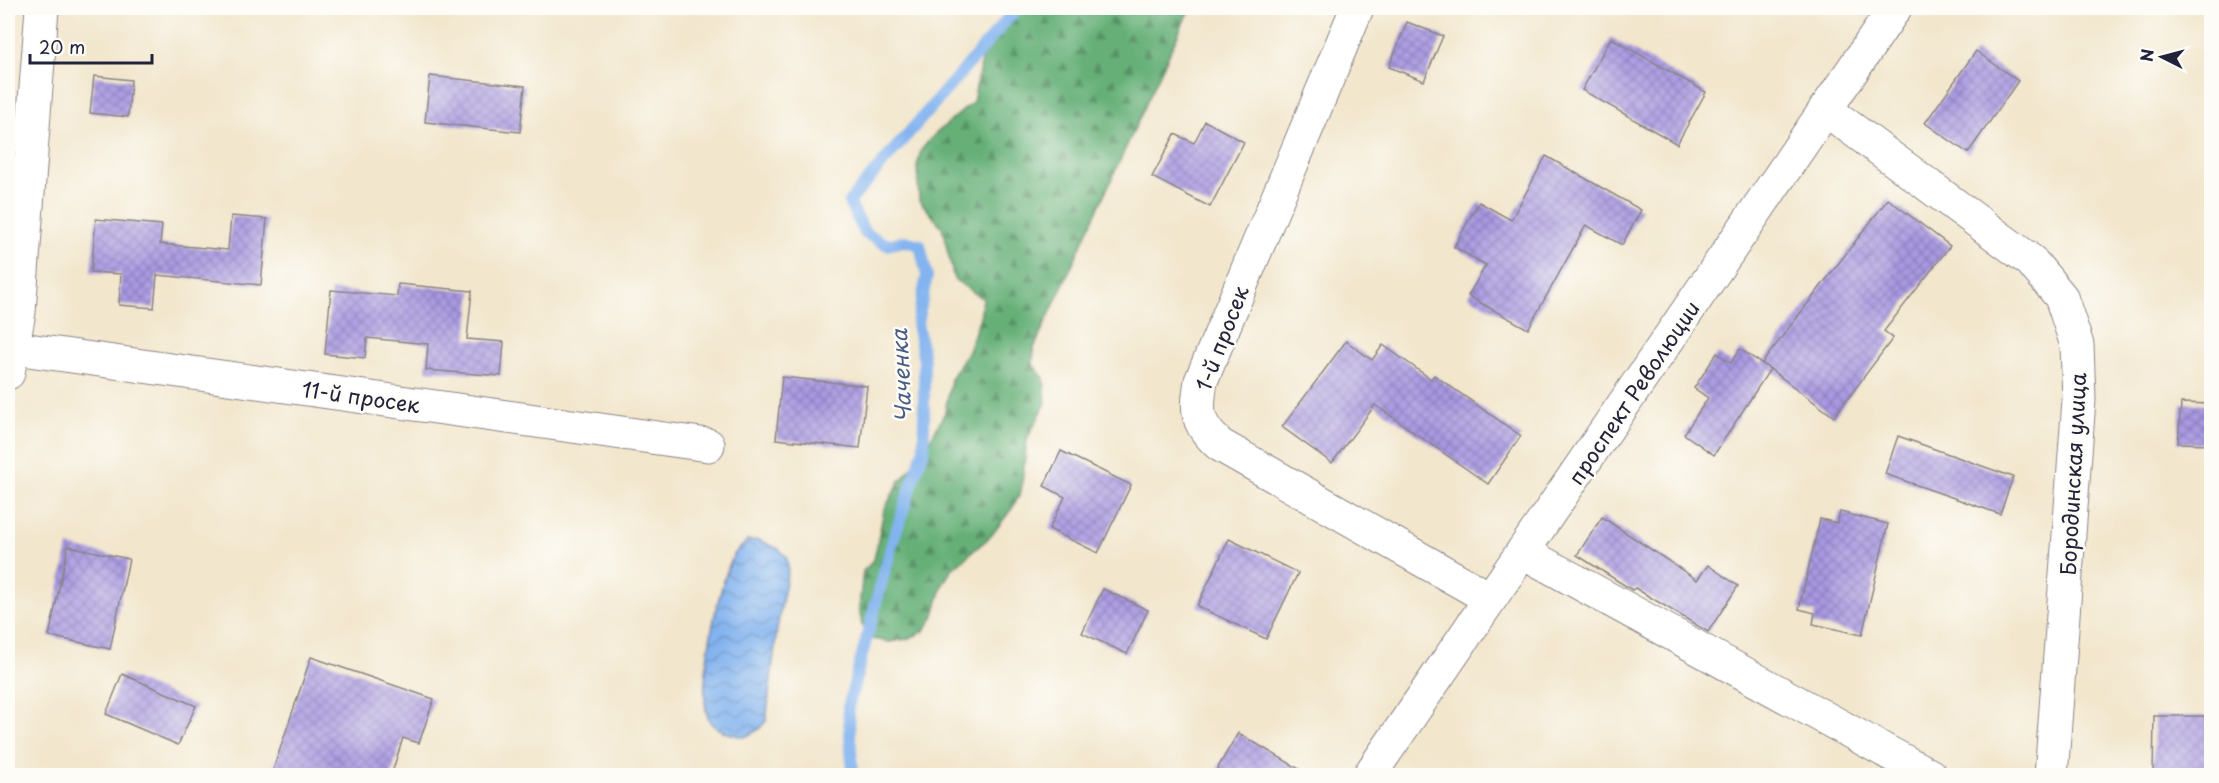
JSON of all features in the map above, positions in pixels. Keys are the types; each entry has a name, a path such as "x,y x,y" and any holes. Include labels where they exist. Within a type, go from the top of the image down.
{"street":[{"path":"11,360 19,312 42,8"},
{"name":"1-й просек","path":"1357,8 1201,381 1196,409 1206,432 1220,445 1490,598"},
{"name":"проспект Революции","path":"1369,776 1895,8"},
{"name":"Бородинская улица","path":"1825,109 2031,261 2061,297 2077,345 2079,400 2051,776"},
{"name":"11-й просек","path":"11,360 708,445"},
{"path":"1523,552 1931,776"}],"green space":[{"path":"1013,8 1190,8 1034,348 1033,365 1044,378 1046,403 1027,439 1021,492 1013,507 991,536 952,569 943,584 933,618 923,632 907,639 890,642 873,639 862,625 859,609 863,571 874,560 884,510 900,481 921,457 945,412 951,379 969,349 980,317 983,299 954,279 942,227 919,200 917,167 921,150 933,136 973,102 983,52 999,25"}],"water":[{"path":"758,540 779,549 787,558 788,570 777,629 766,721 758,730 745,737 722,731 711,723 706,710 706,666 715,613 728,568 735,553 747,541"}],"building":[{"path":"1407,22 1443,36 1424,81 1389,67"},
{"path":"1611,38 1706,92 1677,144 1582,90"},
{"path":"1976,51 2018,81 1968,153 1925,123"},
{"path":"94,76 131,80 128,117 90,113"},
{"path":"430,76 525,86 520,132 425,122"},
{"path":"1205,121 1244,142 1210,207 1152,177 1175,134 1194,143"},
{"path":"1546,156 1641,210 1622,245 1586,225 1528,329 1468,296 1486,265 1454,247 1479,202 1511,220"},
{"path":"1888,199 1950,246 1884,331 1893,338 1834,417 1762,363"},
{"path":"231,216 267,219 261,285 157,275 154,308 119,305 121,274 91,272 96,219 162,225 160,244 228,250"},
{"path":"398,284 472,291 467,339 504,342 501,376 426,370 428,344 367,338 365,358 325,354 331,290 397,296"},
{"path":"1346,341 1372,360 1383,345 1431,379 1434,375 1521,436 1488,484 1375,405 1332,463 1282,427"},
{"path":"1740,349 1770,369 1714,455 1684,434 1708,398 1694,388 1717,353 1731,363"},
{"path":"782,377 867,386 860,448 776,439"},
{"path":"2181,403 2211,404 2211,444 2178,443"},
{"path":"1898,436 2013,477 2000,514 1885,474"},
{"path":"1061,451 1131,485 1098,553 1049,529 1065,497 1044,486"},
{"path":"1840,512 1888,524 1862,635 1813,624 1815,613 1799,609 1820,519 1837,523"},
{"path":"1602,517 1697,580 1708,565 1738,586 1708,632 1635,588 1632,590 1577,555"},
{"path":"1229,539 1298,573 1266,639 1197,606"},
{"path":"68,546 129,559 110,649 49,636"},
{"path":"1103,589 1148,610 1127,654 1082,633"},
{"path":"311,657 434,699 419,743 403,738 391,776 271,776"},
{"path":"122,674 196,706 178,745 106,714"},
{"path":"2154,716 2211,716 2211,776 2153,776"},
{"path":"1238,733 1311,776 1213,776"}],"waterway":[{"name":"Чаченка","path":"853,776 848,707 893,540 924,449 924,361 917,323 927,276 920,245 904,241 887,245 865,233 849,202 1017,8"}]}
